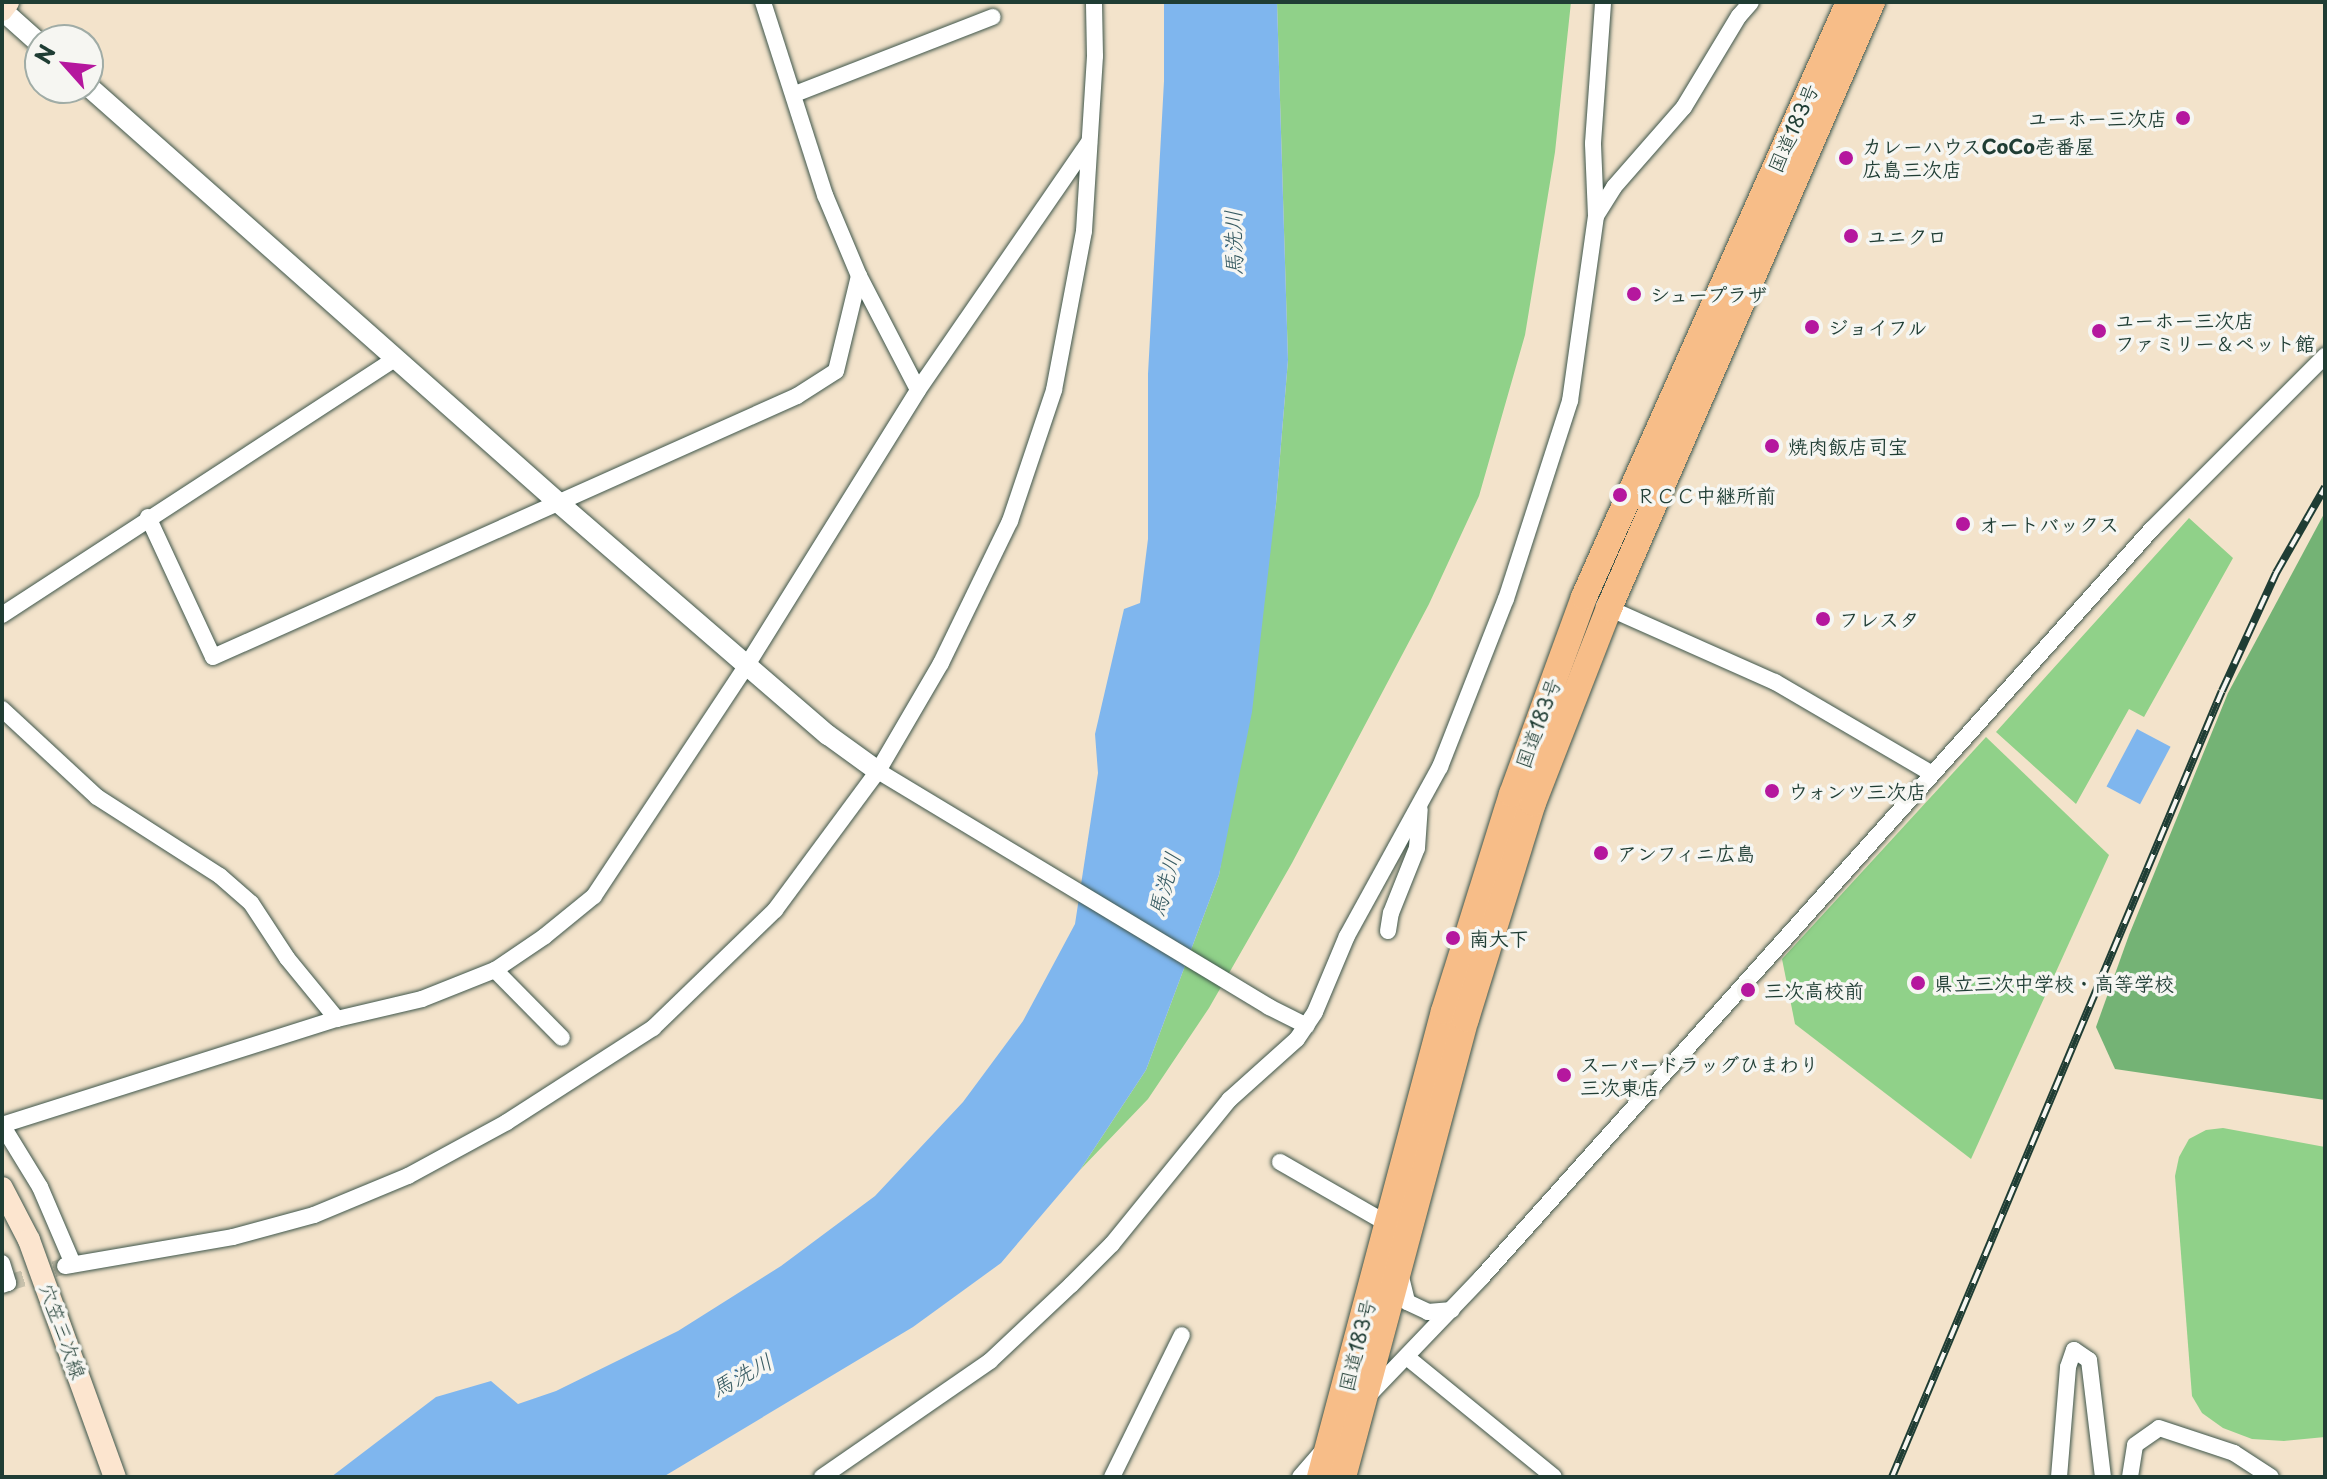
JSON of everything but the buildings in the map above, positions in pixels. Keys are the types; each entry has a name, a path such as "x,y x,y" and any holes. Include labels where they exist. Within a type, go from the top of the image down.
{"highway":[{"name":"国道183号","path":"1320,1477 1333,1439 1444,1011 1512,794 1584,597 1849,2"},
{"name":"国道183号","path":"1343,1477 1466,1019 1533,803 1609,608 1872,2"}],"main road":[{"path":"2,10 8,2"},
{"name":"穴笠三次線","path":"2,1188 29,1240 115,1477"}],"street":[{"path":"763,2 825,195 859,276 918,390"},
{"path":"1091,139 918,390 747,665 594,896 545,936 495,970 422,999 337,1019 2,1125 40,1187 69,1265 233,1237 314,1215 408,1176 507,1122 653,1028 775,910 878,771 941,663 1010,521 1054,390 1084,231 1091,139 1094,2"},
{"path":"822,1477 990,1361 1112,1244 1229,1100 1307,1026 1347,936 1440,767 1506,599 1570,401 1596,216 1593,143 1603,2"},
{"path":"1596,216 1614,187 1684,107 1739,16 1751,2"},
{"path":"2,10 24,30"},
{"path":"795,94 993,17"},
{"path":"104,100 560,504 828,735 878,771 901,782 1269,1007 1307,1026"},
{"path":"148,517 213,657 797,396 836,371 859,276"},
{"path":"1300,1477 1362,1401 1408,1358 1452,1310 2152,529 2325,356"},
{"path":"2,615 396,358"},
{"path":"1584,597 1775,682 1931,773"},
{"path":"2,709 97,797 220,876 251,903 287,958 337,1019"},
{"path":"1388,931 1391,913 1417,848 1420,803"},
{"path":"495,970 562,1038"},
{"path":"1280,1162 1388,1224"},
{"path":"2,1263 8,1283 2,1285"},
{"path":"1399,1268 1407,1302 1428,1312 1452,1310"},
{"path":"1112,1477 1182,1335"},
{"path":"2059,1477 2068,1367 2074,1350 2089,1360 2103,1477"},
{"path":"1408,1358 1554,1477"},
{"path":"2130,1477 2135,1445 2159,1428 2234,1453 2271,1477"}],"green space":[{"path":"1277,2 1571,2 1555,152 1525,335 1479,496 1429,604 1292,863 1209,1008 1148,1099 1080,1170 1146,1070 1219,875 1276,504 1288,360"},
{"path":"2325,512 2325,1100 2115,1069 2096,1027 2129,935 2228,693"},
{"path":"2189,518 2233,558 2144,717 2129,709 2076,804 1996,732"},
{"path":"1986,737 2109,855 1971,1159 1795,1024 1782,959"},
{"path":"2223,1128 2325,1147 2325,1437 2284,1441 2252,1439 2223,1428 2202,1413 2192,1396 2175,1176 2179,1157 2189,1139 2206,1130"}],"water":[{"name":"馬洗川","path":"1164,2 1277,2 1288,360 1276,504 1252,712 1219,875 1146,1070 1080,1170 1001,1263 913,1327 663,1477 331,1477 436,1397 491,1381 518,1404 556,1391 678,1331 781,1266 875,1196 963,1102 1023,1021 1075,924 1098,773 1095,734 1124,609 1140,603 1148,539 1148,374 1164,81"},
{"path":"2137,729 2171,747 2140,804 2106,786"}],"tunnel":[{"path":"8,1283 65,1266"}],"railway":[{"path":"1892,1477 2222,691 2276,573 2325,487"}],"place":[{"name":"ユーホー三次店","path":"2183,118"},
{"name":"カレーハウスCoCo壱番屋 広島三次店","path":"1846,158"},
{"name":"ユニクロ","path":"1851,236"},
{"name":"シュープラザ","path":"1634,294"},
{"name":"ジョイフル","path":"1812,327"},
{"name":"ユーホー三次店 ファミリー＆ペット館","path":"2099,331"},
{"name":"焼肉飯店司宝","path":"1772,446"},
{"name":"ＲＣＣ中継所前","path":"1620,495"},
{"name":"オートバックス","path":"1963,524"},
{"name":"フレスタ","path":"1823,619"},
{"name":"ウォンツ三次店","path":"1772,791"},
{"name":"アンフィニ広島","path":"1601,853"},
{"name":"南大下","path":"1453,938"},
{"name":"県立三次中学校・高等学校","path":"1918,983"},
{"name":"三次高校前","path":"1748,990"},
{"name":"スーパードラッグひまわり 三次東店","path":"1564,1075"}]}
